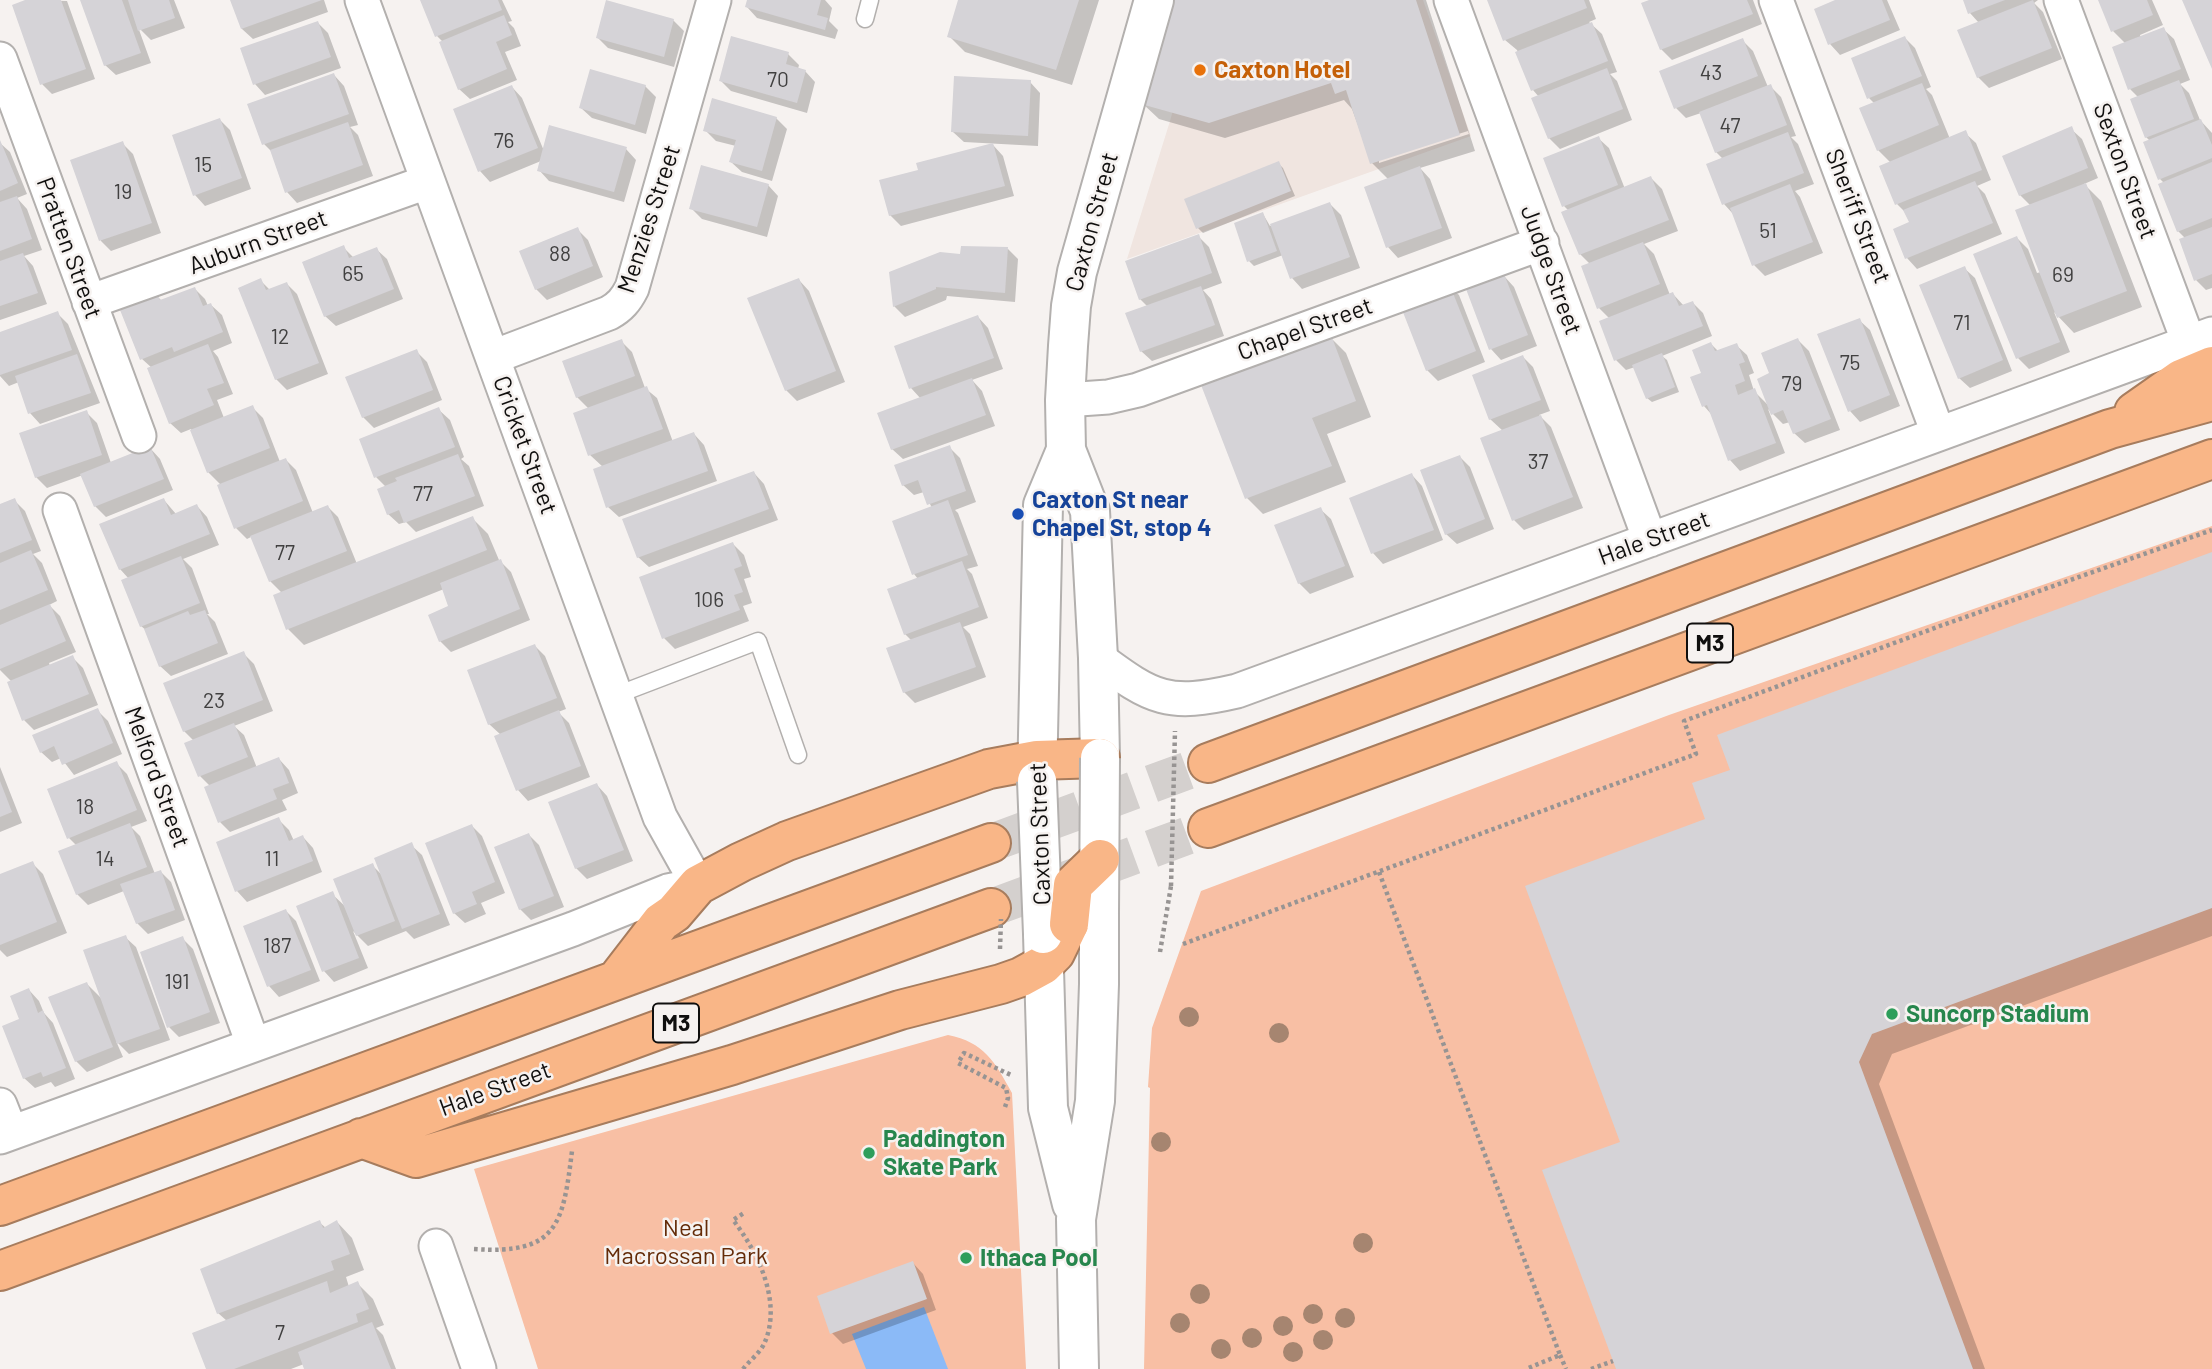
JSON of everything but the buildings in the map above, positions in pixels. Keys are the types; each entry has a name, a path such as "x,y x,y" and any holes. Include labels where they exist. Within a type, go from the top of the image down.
{"highway":[{"path":"2110,429 2181,379 2204,348"},
{"name":"M3","path":"1208,763 2110,429 2212,401"},
{"name":"M3","path":"1208,828 2212,459"},
{"path":"617,979 662,922 674,913 698,886 787,841 989,768 1037,771 1100,758"},
{"name":"M3","path":"0,1206 991,843"},
{"path":"361,1138 416,1158 732,1065 900,1010 1001,984 1063,934 1073,885 1100,859"},
{"name":"Hale Street","path":"0,1272 991,908"}],"main road":[{"name":"Caxton Street","path":"1100,859 1098,658 1090,511 1066,450 1065,400 1070,306 1077,272 1154,0"},
{"name":"Caxton Street","path":"1066,450 1043,505 1037,771 1063,934 1048,1108 1076,1219"},
{"name":"Caxton Street","path":"1063,934 1099,984 1095,1101 1076,1219 1079,1369"}],"street":[{"name":"Cricket Street","path":"362,0 614,696 660,817 698,886"},
{"name":"Menzies Street","path":"493,357 609,313 622,305 628,297 714,0"},
{"name":"Judge Street","path":"1451,0 1650,540"},
{"name":"Sheriff Street","path":"1776,0 1938,433"},
{"name":"Sexton Street","path":"2061,0 2204,348"},
{"name":"Pratten Street","path":"0,59 139,436"},
{"name":"Auburn Street","path":"89,302 428,182"},
{"name":"Chapel Street","path":"1065,400 1108,397 1138,390 1542,243"},
{"name":"Hale Street","path":"1098,658 1137,687 1161,696 1175,699 1237,691 1938,433 2204,348"},
{"name":"Melford Street","path":"60,510 253,1044"},
{"path":"4,1125 253,1044 550,938 668,891 698,886"},
{"path":"436,1246 479,1369"}],"lane":[{"path":"865,19 870,0"},
{"path":"614,696 758,641 798,755"}],"path":[{"path":"1183,944 1696,754 1684,721 1940,626 2212,530"},
{"path":"1160,952 1171,886 1175,731"},
{"path":"1379,872 1566,1369"},
{"path":"1004,1107 1008,1098 1006,1088 958,1063 964,1053 1021,1080"},
{"path":"436,1246 504,1251 531,1245 550,1233 566,1200 572,1146"},
{"path":"743,1369 764,1345 771,1301 765,1279 747,1237 733,1220 744,1213"},
{"path":"1526,1369 1560,1355"},
{"path":"1591,1369 1613,1361"}],"shaded area":[{"path":"1203,0 1423,0 1471,136 1127,259 1170,121"}],"green space":[{"name":"Suncorp Stadium","path":"2212,526 2212,1369 1144,1369 1148,1087 1152,1028 1201,891 1669,715"},
{"name":"Neal Macrossan Park","path":"948,1035 980,1048 994,1063 1012,1093 1026,1369 538,1369 474,1169"}],"water":[{"path":"924,1307 948,1369 866,1369 852,1334"}],"tunnel":[{"path":"991,843 1208,763"},
{"path":"991,908 1208,828"}],"place":[{"name":"Caxton Hotel","path":"1200,70"},
{"name":"Caxton St near Chapel St, stop 4","path":"1018,514"},
{"name":"Suncorp Stadium","path":"1892,1014"},
{"name":"Paddington Skate Park","path":"869,1153"},
{"name":"Ithaca Pool","path":"966,1258"}]}
